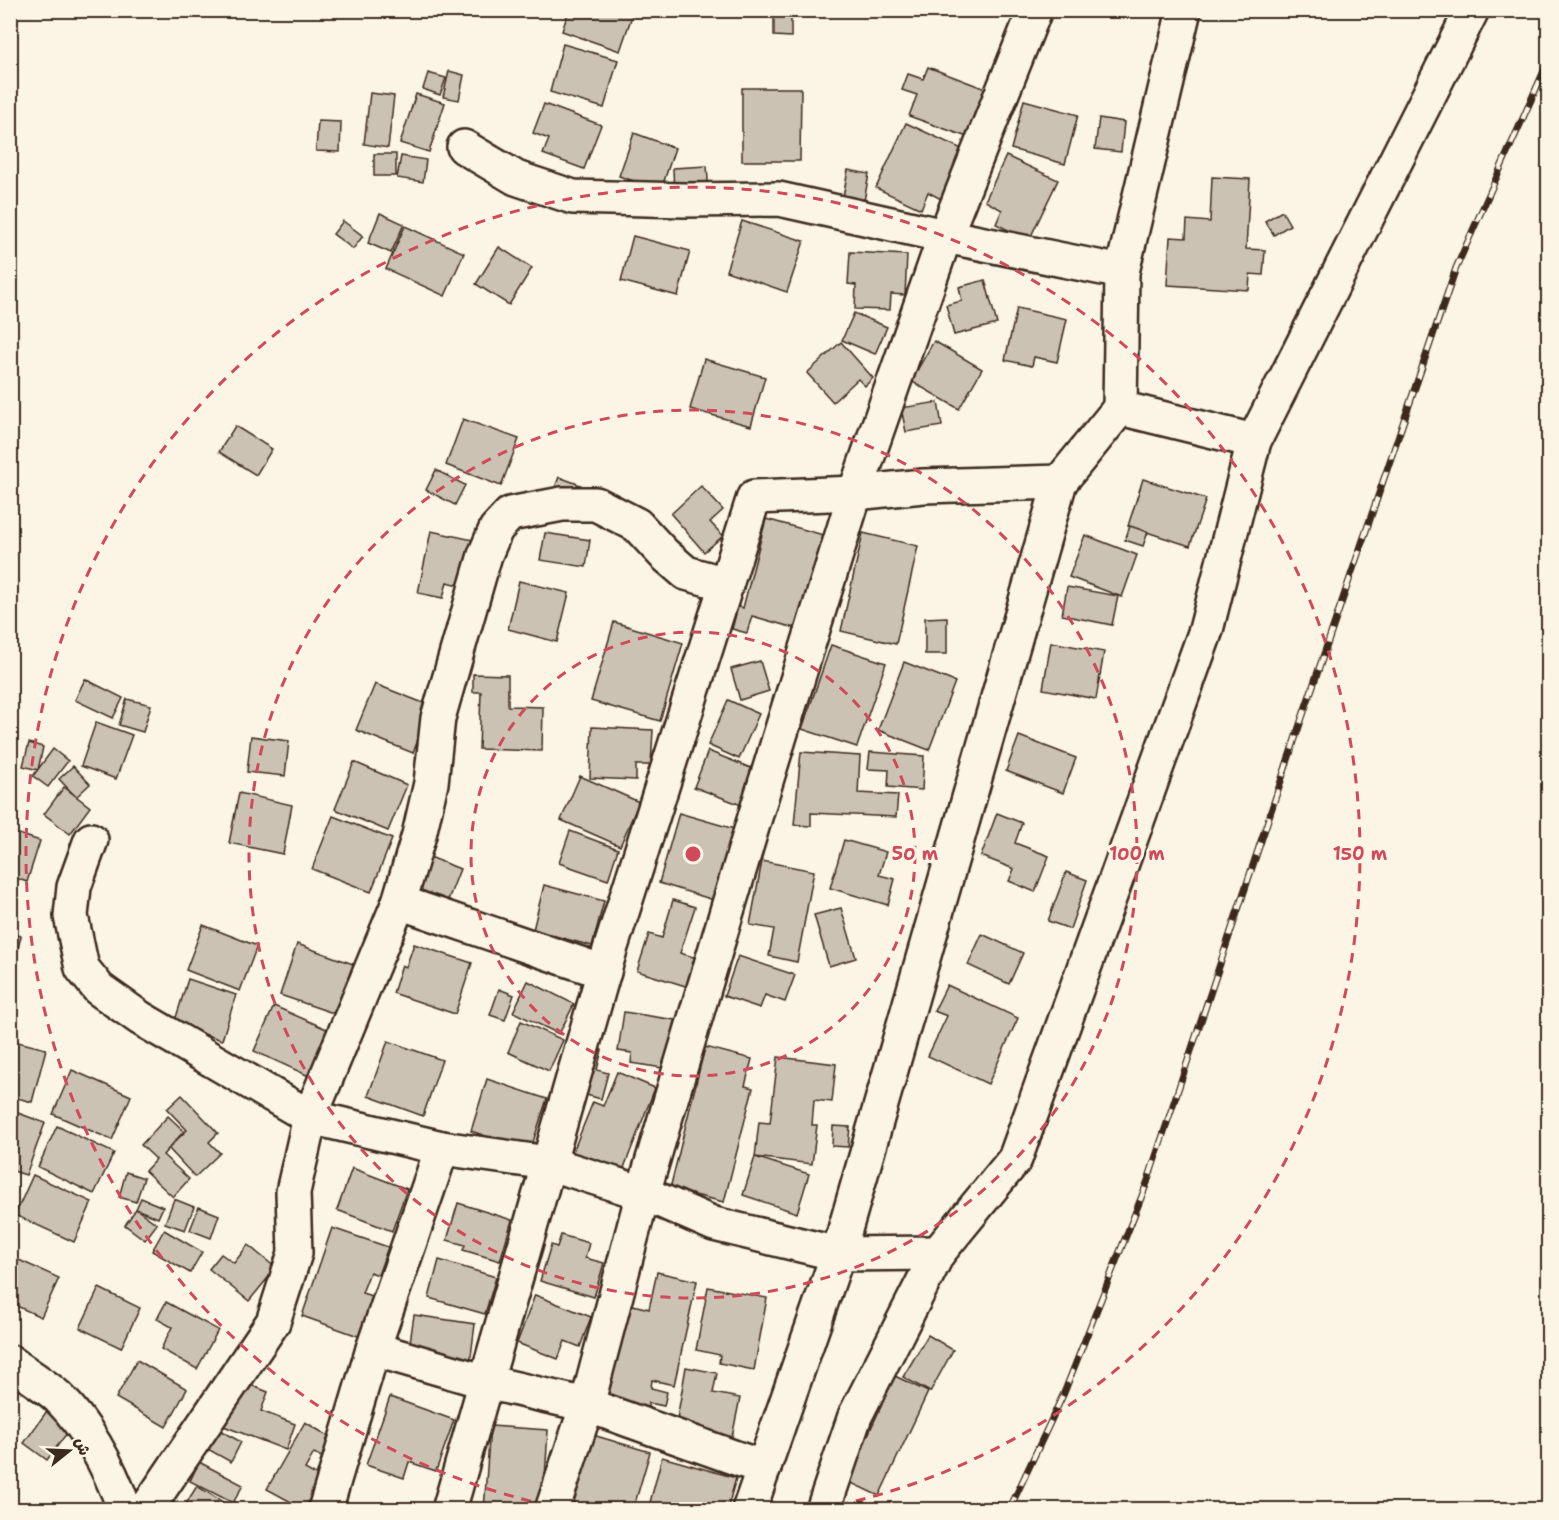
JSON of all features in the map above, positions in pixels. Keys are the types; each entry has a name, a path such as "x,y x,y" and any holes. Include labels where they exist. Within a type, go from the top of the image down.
{"street":[{"path":"552,1509 587,1405 643,1193 758,807 855,494 945,237 1035,10"},
{"path":"749,1509 838,1254 1060,482 1120,408 1122,272 1184,10"},
{"path":"823,1509 855,1416 938,1253 1015,1159 1206,630 1254,441 1472,10"},
{"path":"464,147 516,178 573,197 684,200 779,199 945,237 1122,272"},
{"path":"1120,408 1254,441"},
{"path":"449,1509 604,972 754,497 855,494 922,486 1060,482"},
{"path":"146,1509 273,1322 295,1253 293,1192 310,1117 399,902 419,835 431,783 438,718 475,588 496,529 510,514 562,504 596,504 637,525 664,554 686,573 726,584"},
{"path":"91,840 74,887 71,916 82,968 99,989 140,1018 310,1117 442,1148 548,1163 643,1193 714,1224 838,1254 938,1253"},
{"path":"399,902 604,972"},
{"path":"325,1509 373,1349 442,1148"},
{"path":"373,1349 486,1382 587,1405 764,1468"},
{"path":"10,1362 58,1398 87,1431 114,1481 125,1509"}],"building":[{"path":"569,10 634,10 620,51 562,31"},
{"path":"774,10 791,11 791,37 774,36"},
{"path":"563,44 618,60 604,108 550,92"},
{"path":"928,67 988,90 970,138 909,116 917,95 902,90 908,74 923,79"},
{"path":"449,71 464,75 459,100 443,97"},
{"path":"428,73 446,78 440,95 423,89"},
{"path":"742,88 801,88 800,161 742,161"},
{"path":"370,93 394,96 388,148 364,144"},
{"path":"416,94 445,103 429,152 400,143"},
{"path":"1024,100 1078,115 1065,164 1011,149"},
{"path":"544,104 601,125 584,169 543,154 549,139 533,133"},
{"path":"1099,118 1124,122 1121,152 1095,149"},
{"path":"318,121 341,122 340,152 316,151"},
{"path":"906,123 964,150 941,199 928,192 921,209 876,188"},
{"path":"634,133 675,148 661,190 619,176"},
{"path":"374,154 396,154 396,176 374,176"},
{"path":"401,156 426,160 423,182 397,178"},
{"path":"1006,156 1058,180 1029,240 996,224 1002,210 985,201"},
{"path":"707,166 709,193 674,194 673,168"},
{"path":"848,170 869,174 864,201 843,197"},
{"path":"1212,177 1250,179 1246,249 1265,250 1263,275 1250,274 1249,290 1167,285 1170,237 1186,238 1187,220 1210,222"},
{"path":"1282,211 1290,225 1274,235 1265,221"},
{"path":"380,213 404,224 391,253 368,243"},
{"path":"343,221 363,236 353,249 333,234"},
{"path":"742,221 804,241 787,292 726,271"},
{"path":"405,226 464,253 445,296 386,269"},
{"path":"633,236 690,251 678,296 621,281"},
{"path":"499,247 532,268 509,305 476,284"},
{"path":"850,252 907,255 905,295 891,294 890,310 855,309 856,285 848,284"},
{"path":"985,280 997,324 954,335 946,305 962,301 959,287"},
{"path":"1017,308 1067,319 1057,362 1034,357 1032,366 1005,360"},
{"path":"854,313 887,327 875,354 842,340"},
{"path":"934,341 982,369 959,409 911,381"},
{"path":"841,342 873,378 865,386 858,379 833,402 807,373"},
{"path":"704,359 765,377 751,426 690,409"},
{"path":"938,402 942,426 906,432 901,408"},
{"path":"463,419 519,439 501,486 446,465"},
{"path":"235,426 272,449 256,475 219,452"},
{"path":"436,470 465,485 455,505 426,490"},
{"path":"559,477 591,489 552,495"},
{"path":"1143,479 1206,499 1190,546 1128,526"},
{"path":"701,486 723,510 710,522 723,536 704,552 671,514"},
{"path":"766,519 827,536 798,629 752,616 747,633 732,629 738,606 743,608"},
{"path":"1130,526 1148,532 1143,546 1125,540"},
{"path":"431,531 473,540 463,586 447,582 443,598 418,593"},
{"path":"545,533 590,540 586,567 540,560"},
{"path":"863,533 918,546 896,644 841,631"},
{"path":"1085,535 1137,555 1122,597 1069,577"},
{"path":"519,581 569,593 557,642 508,629"},
{"path":"1067,587 1118,596 1112,625 1062,615"},
{"path":"947,617 947,654 925,654 925,618"},
{"path":"614,622 683,643 660,721 591,701"},
{"path":"1051,642 1104,652 1096,699 1043,689"},
{"path":"831,645 886,663 857,747 802,729"},
{"path":"760,661 769,691 740,700 731,669"},
{"path":"904,662 955,682 929,750 878,730"},
{"path":"473,674 508,675 508,706 543,707 542,751 479,749 481,692 473,692"},
{"path":"85,679 123,698 113,718 75,700"},
{"path":"375,684 431,706 413,753 356,730"},
{"path":"127,699 151,705 143,732 119,725"},
{"path":"728,700 759,714 739,759 708,745"},
{"path":"96,722 132,735 116,779 81,766"},
{"path":"592,727 653,730 651,765 636,765 636,780 590,778"},
{"path":"251,736 289,741 285,776 247,772"},
{"path":"1019,736 1076,758 1063,793 1006,771"},
{"path":"29,743 43,747 38,770 23,766"},
{"path":"53,749 68,761 48,787 33,776"},
{"path":"708,751 758,771 744,806 694,787"},
{"path":"801,752 860,756 858,793 898,795 896,817 811,813 811,826 794,825"},
{"path":"870,752 924,756 922,790 888,787 889,770 868,769"},
{"path":"354,762 407,785 388,831 335,809"},
{"path":"73,766 90,784 76,797 59,779"},
{"path":"580,776 639,802 620,846 561,820"},
{"path":"64,787 90,807 70,834 44,814"},
{"path":"239,793 292,805 283,854 229,843"},
{"path":"679,813 738,830 717,901 659,883"},
{"path":"997,813 1022,823 1015,843 1049,856 1035,892 1009,881 1014,869 981,856"},
{"path":"333,816 392,839 371,892 312,869"},
{"path":"10,831 40,841 27,882 10,876"},
{"path":"570,831 618,849 608,880 559,863"},
{"path":"844,840 886,852 879,875 895,879 888,905 830,888"},
{"path":"430,857 460,869 448,900 418,889"},
{"path":"762,861 814,871 797,962 769,956 774,929 750,925"},
{"path":"1066,872 1087,880 1070,929 1048,921"},
{"path":"544,885 604,901 592,946 533,930"},
{"path":"673,900 695,907 680,953 700,959 692,988 637,971 649,934 662,938"},
{"path":"841,908 856,958 829,966 814,915"},
{"path":"203,925 257,946 240,991 186,970"},
{"path":"10,933 21,936 10,983"},
{"path":"982,934 1023,953 1009,984 968,965"},
{"path":"297,944 353,964 336,1014 280,995"},
{"path":"414,944 472,963 455,1014 393,993 402,965 406,967"},
{"path":"738,956 795,975 785,1002 765,995 760,1008 724,996"},
{"path":"188,979 236,995 222,1040 174,1024"},
{"path":"528,981 574,1004 559,1034 513,1012"},
{"path":"947,985 1018,1018 988,1084 928,1056 947,1016 934,1011"},
{"path":"499,989 514,995 505,1020 490,1015"},
{"path":"274,1006 331,1031 311,1077 254,1051"},
{"path":"624,1012 675,1020 669,1069 631,1063 632,1053 618,1051"},
{"path":"521,1021 563,1040 549,1071 508,1052"},
{"path":"10,1040 46,1049 32,1102 10,1096"},
{"path":"388,1041 442,1060 423,1116 368,1096"},
{"path":"589,1046 602,1050 597,1070 608,1073 601,1099 576,1092"},
{"path":"705,1047 752,1059 745,1086 753,1088 724,1202 670,1189"},
{"path":"778,1057 836,1064 832,1102 814,1100 812,1125 817,1125 812,1164 755,1157 759,1122 770,1123"},
{"path":"72,1070 131,1096 112,1140 53,1114"},
{"path":"617,1072 655,1088 620,1178 570,1159 593,1102 603,1106"},
{"path":"487,1079 547,1099 530,1151 471,1131"},
{"path":"182,1095 218,1133 209,1142 220,1153 195,1177 168,1148 187,1130 167,1109"},
{"path":"10,1110 45,1123 26,1175 10,1170"},
{"path":"168,1116 184,1131 163,1155 189,1179 173,1197 145,1171 156,1159 141,1145"},
{"path":"57,1126 114,1153 94,1194 38,1167"},
{"path":"833,1126 850,1127 848,1147 832,1146"},
{"path":"755,1157 809,1174 797,1213 743,1195"},
{"path":"352,1168 407,1189 392,1231 337,1210"},
{"path":"126,1172 144,1178 136,1202 119,1197"},
{"path":"33,1175 92,1202 74,1242 15,1215"},
{"path":"141,1198 163,1207 158,1218 136,1209"},
{"path":"174,1199 194,1207 185,1230 165,1223"},
{"path":"458,1203 512,1220 500,1261 463,1250 465,1245 447,1240"},
{"path":"199,1207 219,1215 211,1238 190,1230"},
{"path":"136,1209 157,1224 145,1240 125,1225"},
{"path":"332,1228 388,1247 378,1275 370,1272 362,1293 375,1297 361,1337 302,1316"},
{"path":"164,1230 202,1252 190,1273 152,1251"},
{"path":"561,1235 589,1243 585,1258 604,1263 594,1297 540,1281 551,1245 557,1247"},
{"path":"248,1245 276,1268 249,1301 209,1269 221,1254 234,1263"},
{"path":"10,1256 59,1278 41,1317 10,1303"},
{"path":"439,1260 496,1277 485,1314 429,1298"},
{"path":"657,1272 697,1281 674,1385 652,1380 651,1388 667,1392 664,1406 649,1403 643,1429 603,1420 629,1304 649,1309"},
{"path":"708,1287 767,1298 754,1370 719,1363 720,1355 696,1350"},
{"path":"99,1288 140,1308 121,1348 80,1328"},
{"path":"535,1295 591,1317 580,1347 565,1341 558,1359 517,1343"},
{"path":"166,1302 218,1330 197,1369 161,1349 172,1327 157,1319"},
{"path":"414,1315 475,1324 469,1372 407,1363"},
{"path":"928,1335 953,1350 930,1392 903,1377"},
{"path":"137,1360 187,1389 166,1427 116,1398"},
{"path":"686,1367 717,1373 713,1393 740,1398 730,1447 674,1437"},
{"path":"895,1376 928,1392 879,1496 847,1481"},
{"path":"238,1380 268,1392 261,1411 295,1424 286,1450 221,1425"},
{"path":"10,1384 19,1389 10,1401"},
{"path":"390,1397 454,1420 436,1471 409,1462 404,1478 366,1465"},
{"path":"49,1408 73,1425 47,1460 24,1443"},
{"path":"305,1422 335,1440 325,1459 314,1453 305,1469 321,1478 304,1509 267,1489"},
{"path":"490,1426 548,1430 543,1510 484,1510"},
{"path":"214,1427 241,1442 231,1462 204,1447"},
{"path":"593,1435 650,1452 633,1510 570,1510"},
{"path":"662,1457 736,1478 727,1510 648,1510"},
{"path":"199,1462 243,1485 233,1503 190,1481"},
{"path":"197,1486 223,1502 220,1510 182,1510"},
{"path":"10,1501 24,1510 10,1510"}],"railway":[{"path":"1009,1510 1064,1393 1147,1183 1301,721 1456,268 1548,62"}]}
